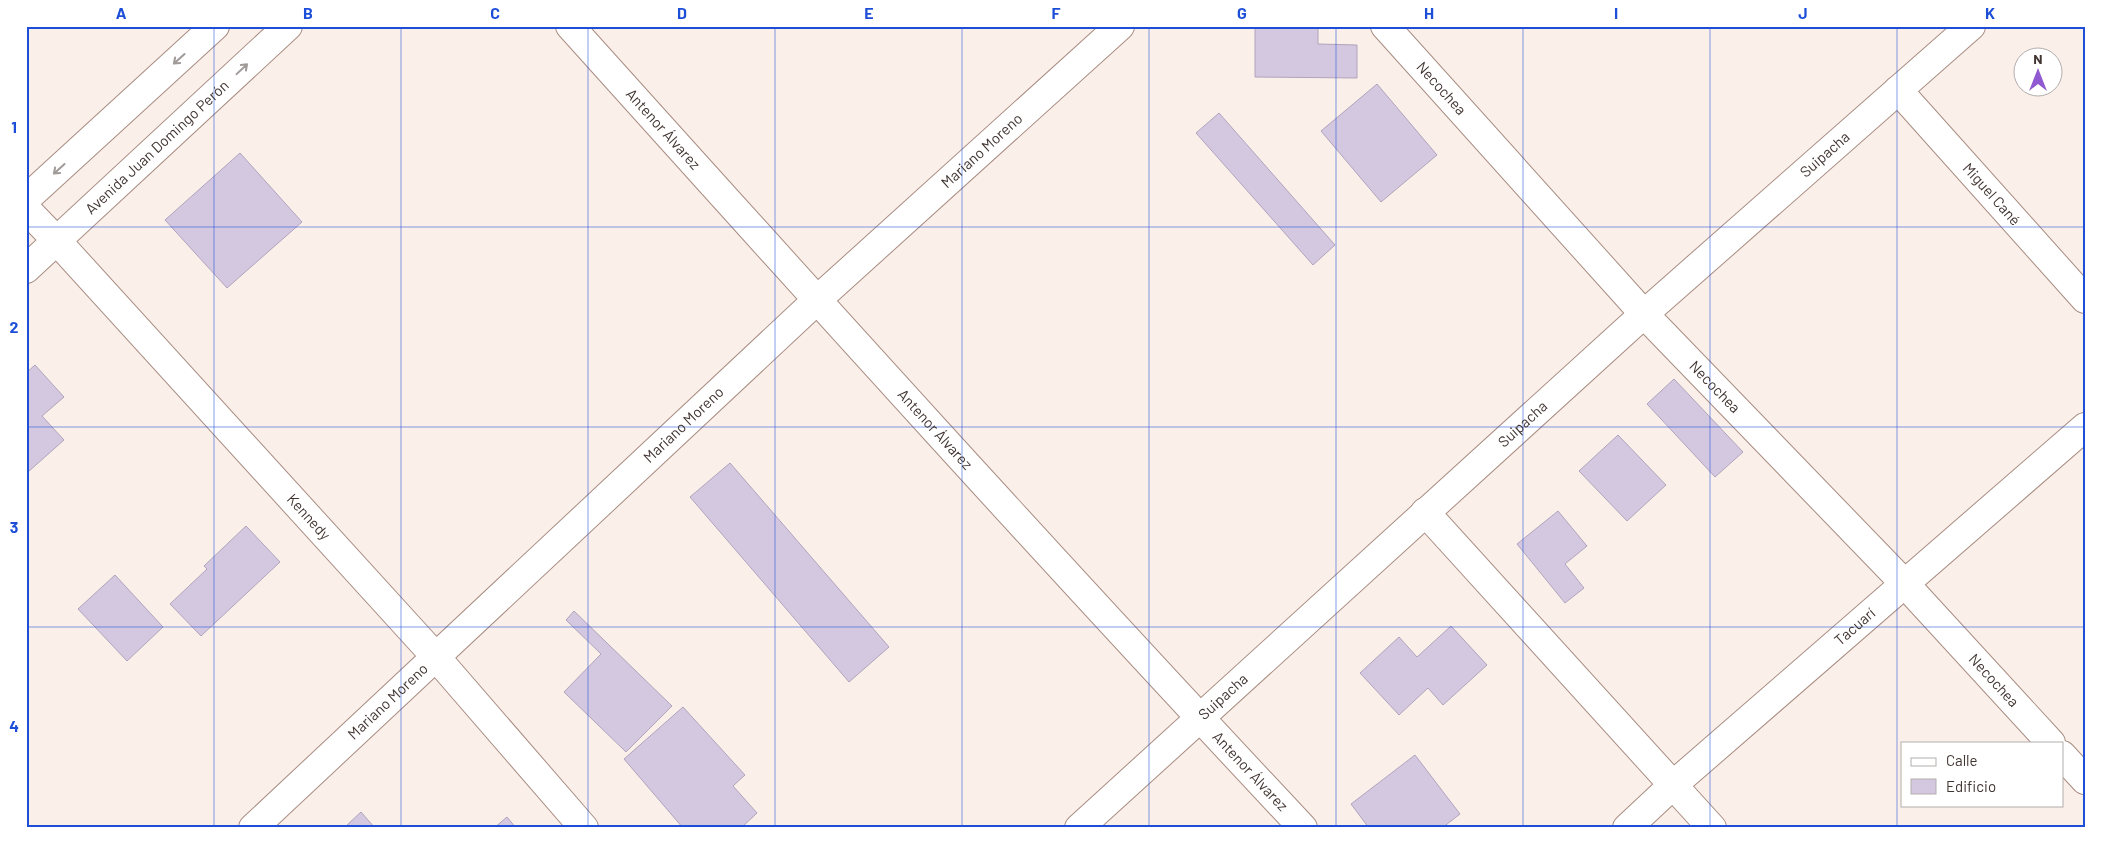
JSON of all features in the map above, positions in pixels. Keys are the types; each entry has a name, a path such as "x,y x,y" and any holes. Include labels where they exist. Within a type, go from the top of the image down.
{"street":[{"path":"26,199 215,26"},
{"name":"Avenida Juan Domingo Perón","path":"26,269 288,26"},
{"name":"Antenor Álvarez","path":"570,26 817,300 1303,828"},
{"name":"Mariano Moreno","path":"254,828 435,656 817,300 1120,26"},
{"name":"Necochea","path":"1385,26 1644,314 1905,584 2050,742"},
{"name":"Suipacha","path":"1079,828 1644,314 1971,26"},
{"name":"Miguel Cané","path":"1898,90 2085,299"},
{"name":"Kennedy","path":"26,209 435,656 584,828"},
{"name":"Tacuarí","path":"1627,828 1673,785 2085,428"},
{"path":"1425,512 1712,828"},
{"path":"2064,757 2085,780"}],"building":[{"path":"1255,26 1318,26 1318,44 1357,45 1357,78 1255,77"},
{"path":"1377,84 1437,155 1381,202 1321,131"},
{"path":"1219,113 1335,245 1313,265 1196,133"},
{"path":"240,153 302,222 227,288 165,220"},
{"path":"35,365 64,397 42,416 64,440 28,472 26,471 26,373"},
{"path":"1674,379 1743,452 1715,477 1647,404"},
{"path":"1618,435 1666,485 1627,521 1579,471"},
{"path":"730,463 889,647 849,682 690,497"},
{"path":"1558,511 1587,546 1565,564 1584,588 1565,603 1517,544"},
{"path":"246,526 280,562 201,636 170,604 207,569 204,566"},
{"path":"115,575 163,627 127,661 78,609"},
{"path":"574,611 672,706 626,752 564,692 601,654 566,620"},
{"path":"1451,626 1487,665 1443,705 1428,688 1399,715 1360,673 1399,637 1417,657"},
{"path":"683,707 745,775 733,786 757,813 741,828 683,828 624,759"},
{"path":"1415,755 1460,814 1442,828 1369,828 1351,804"},
{"path":"361,812 375,828 348,828 346,826"},
{"path":"507,817 516,828 494,828"}]}
